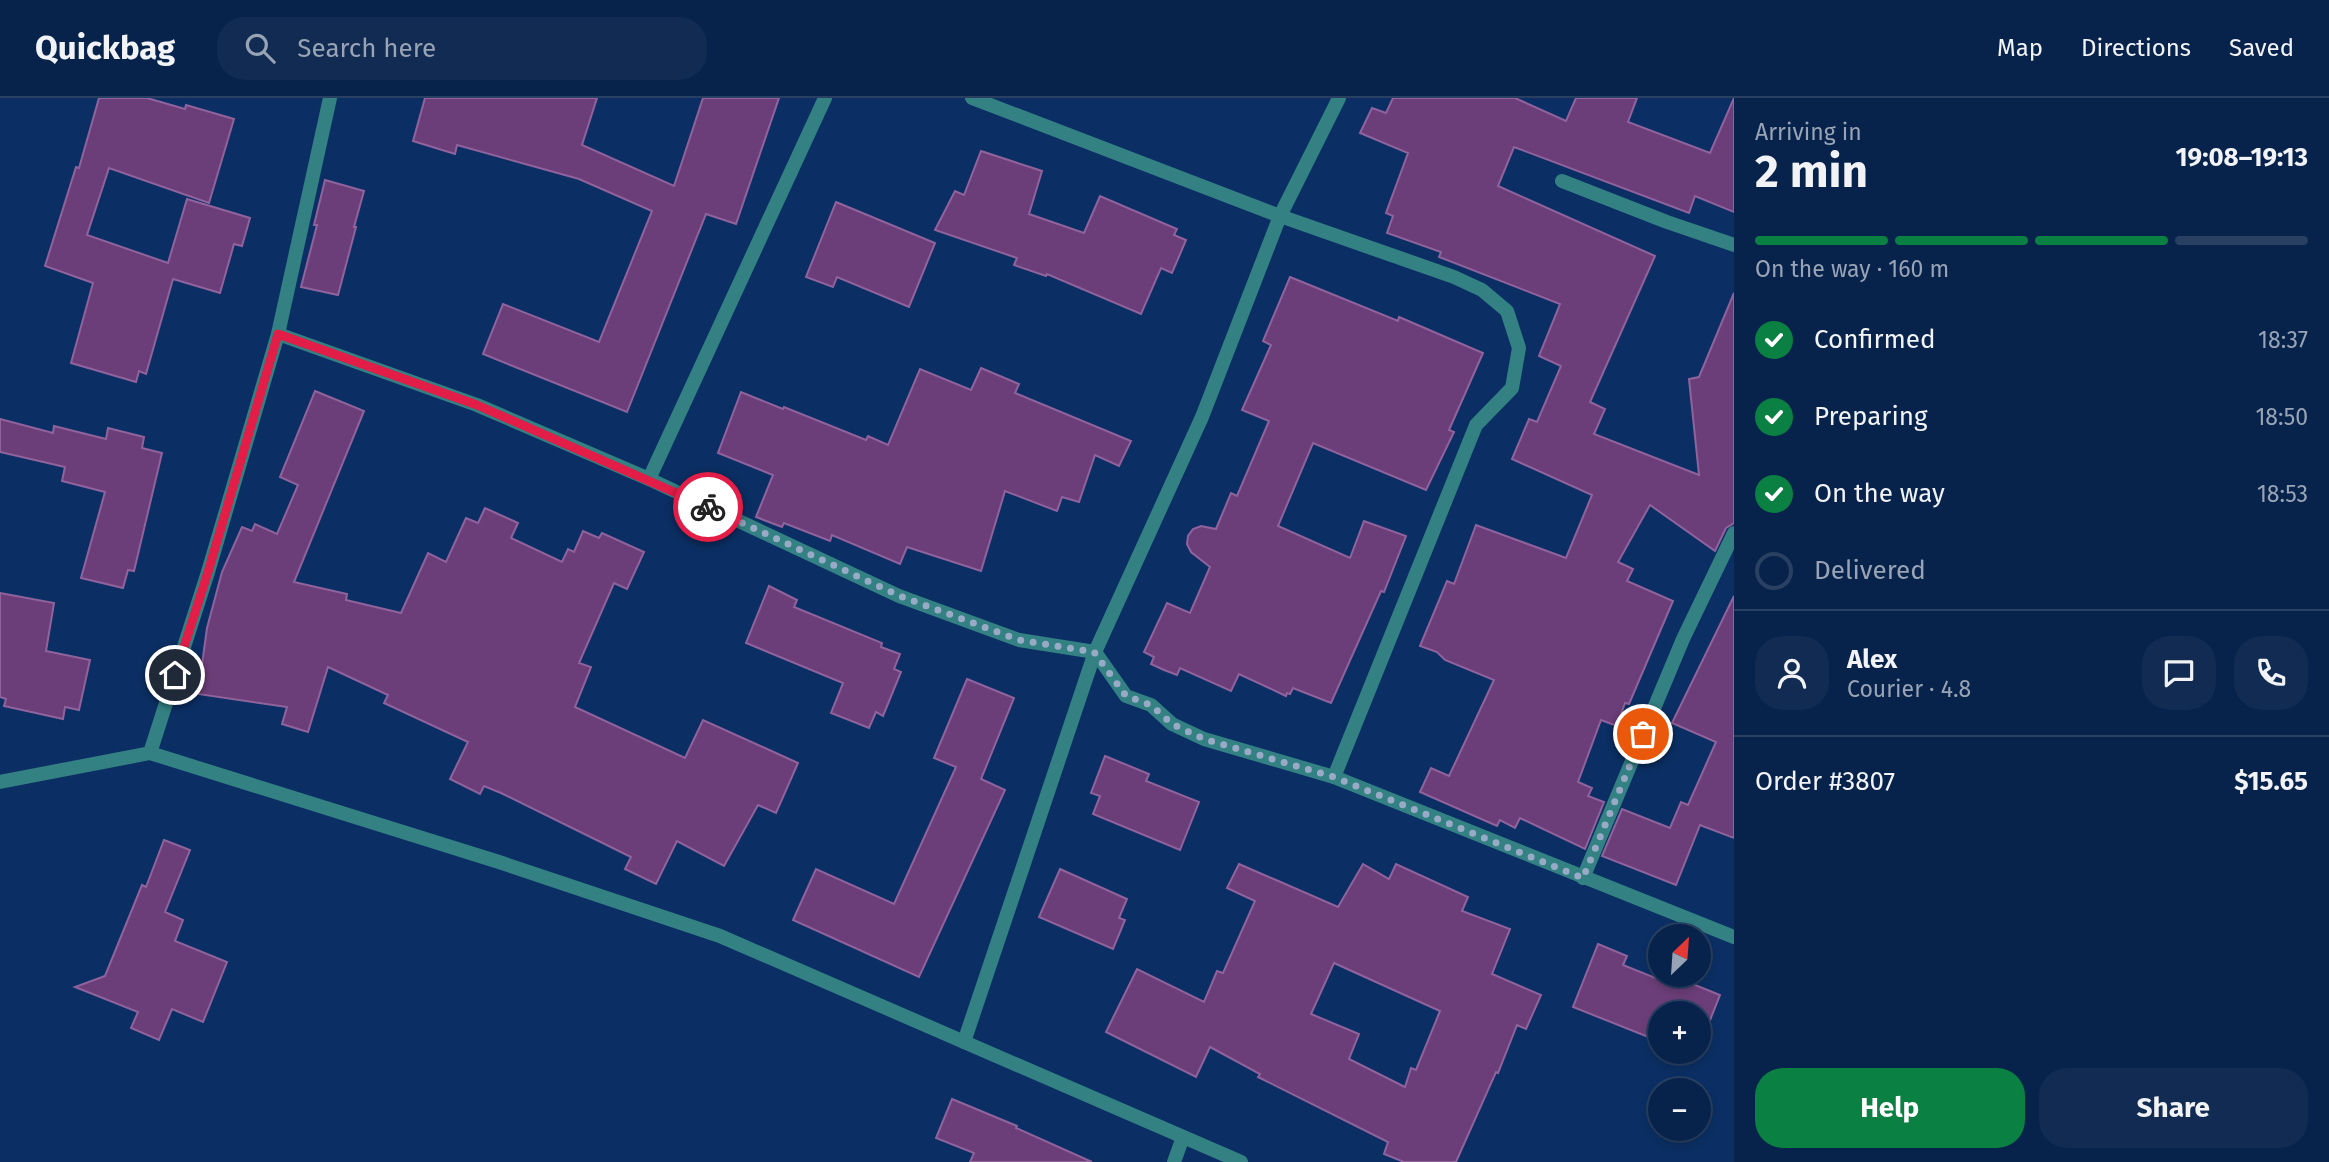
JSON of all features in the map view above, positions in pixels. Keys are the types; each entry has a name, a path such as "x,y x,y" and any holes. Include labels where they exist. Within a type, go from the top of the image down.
{"street":[{"path":"150,752 208,572 278,334 330,98"},
{"path":"649,479 825,98"},
{"path":"972,98 1280,216 1454,277 1482,290 1507,311 1519,348 1512,388 1476,425 1334,777"},
{"path":"964,1042 1094,652 1202,417 1280,216 1339,98"},
{"path":"1562,181 1679,227 1734,245"},
{"path":"278,334 477,405 649,479 900,596 1019,640 1094,652 1126,696 1151,705 1172,724 1204,739 1334,777 1734,937"},
{"path":"1583,878 1683,639 1734,533"},
{"path":"0,782 150,752 486,858 720,936 1241,1162"},
{"path":"1174,1162 1183,1138"}],"building":[{"path":"99,98 147,98 185,109 186,105 234,119 209,203 109,168 87,235 168,263 187,199 250,218 242,246 234,244 220,293 173,279 146,374 139,371 136,382 71,363 93,283 45,266 76,167 79,168"},
{"path":"425,98 597,98 582,145 674,186 703,98 779,98 736,224 706,214 627,412 483,354 503,304 599,342 652,211 579,179 457,145 455,154 413,141"},
{"path":"1393,98 1515,98 1566,121 1576,98 1637,98 1628,122 1710,153 1734,98 1734,212 1695,196 1689,213 1514,147 1498,186 1655,256 1590,402 1605,409 1594,434 1699,475 1689,379 1699,377 1734,293 1734,523 1726,528 1715,551 1650,505 1618,562 1633,569 1627,581 1673,601 1629,704 1625,703 1617,726 1601,720 1578,782 1592,788 1588,796 1604,802 1585,849 1520,818 1515,828 1500,820 1497,826 1420,792 1431,768 1449,776 1494,680 1445,660 1437,652 1420,646 1447,581 1454,584 1476,525 1566,558 1592,495 1512,459 1529,419 1537,422 1561,366 1539,356 1560,304 1439,257 1441,252 1387,233 1393,216 1386,213 1408,153 1360,133 1372,108 1386,113"},
{"path":"981,151 1042,171 1029,214 1084,233 1100,196 1177,229 1174,235 1186,240 1172,273 1161,268 1141,314 1047,274 1046,276 1014,265 1017,258 935,230 955,191 964,195"},
{"path":"325,180 364,191 338,295 301,287"},
{"path":"836,202 935,243 909,307 837,277 833,287 806,277"},
{"path":"1290,277 1398,321 1399,317 1483,353 1449,430 1454,432 1426,490 1313,443 1278,526 1350,558 1364,521 1406,536 1384,592 1381,591 1331,703 1293,688 1286,696 1239,674 1231,691 1180,668 1177,675 1164,670 1151,664 1154,657 1144,652 1167,603 1190,613 1210,567 1191,552 1187,544 1188,536 1193,529 1201,526 1216,529 1231,493 1237,496 1269,421 1242,410 1271,345 1263,341"},
{"path":"981,368 1019,384 1015,393 1131,441 1119,466 1095,455 1079,502 1062,497 1057,511 1005,491 981,571 907,547 900,564 832,535 830,541 784,523 782,527 756,517 773,475 718,453 741,392 866,440 868,436 888,445 920,369 971,390"},
{"path":"315,391 364,411 294,582 347,594 346,600 401,613 428,553 446,562 466,518 478,523 485,508 518,523 511,538 562,562 568,549 574,552 583,531 599,538 602,533 644,552 627,589 614,583 579,663 591,667 575,707 685,758 703,720 798,763 776,813 758,805 724,866 677,841 656,884 625,869 631,857 501,793 484,786 480,794 450,779 468,742 384,703 388,695 328,667 308,732 282,724 287,707 198,694 207,628 222,572 242,527 252,531 255,524 277,534 298,485 280,477"},
{"path":"0,419 53,433 54,426 106,439 108,428 144,437 142,448 162,453 134,571 128,570 123,588 81,578 105,492 62,481 65,467 0,452"},
{"path":"769,586 797,600 794,607 882,643 881,647 900,654 894,669 901,672 883,716 876,712 869,728 831,713 843,683 746,643"},
{"path":"0,593 54,603 46,651 90,660 79,710 65,707 63,719 4,706 6,699 0,697"},
{"path":"1734,596 1734,838 1700,825 1676,885 1602,856 1622,809 1670,828 1681,802 1688,805 1716,742 1672,723"},
{"path":"967,679 1014,698 981,779 1005,790 919,977 793,920 816,869 894,904 956,767 934,758"},
{"path":"1105,756 1149,774 1146,781 1199,802 1180,850 1093,814 1100,796 1091,793"},
{"path":"164,840 190,850 165,912 183,920 175,941 227,962 203,1022 172,1009 159,1040 131,1028 138,1012 75,987 105,976 142,885 146,887"},
{"path":"1239,864 1338,907 1363,864 1389,879 1396,864 1468,897 1462,911 1510,929 1492,974 1541,995 1526,1029 1517,1025 1498,1073 1496,1072 1456,1162 1404,1162 1384,1154 1388,1142 1258,1077 1260,1074 1210,1047 1196,1077 1106,1032 1137,969 1204,1002 1217,971 1223,973 1255,901 1227,888","holes":["1334,963 1440,1011 1416,1070 1411,1068 1405,1087 1349,1059 1359,1034 1311,1014"]},
{"path":"1060,869 1127,899 1119,918 1125,920 1113,949 1039,917"},
{"path":"1598,944 1627,956 1623,965 1648,975 1648,987 1700,987 1720,995 1711,1018 1711,1001 1648,1001 1648,1037 1573,1007"},
{"path":"952,1099 1092,1162 970,1162 974,1153 936,1138"}],"way so far":[{"path":"708,507 900,596 1019,640 1094,652 1126,696 1151,705 1172,724 1204,739 1334,777 1583,878 1643,734"}],"route":[{"path":"175,675 278,334 477,405 708,507"}]}
